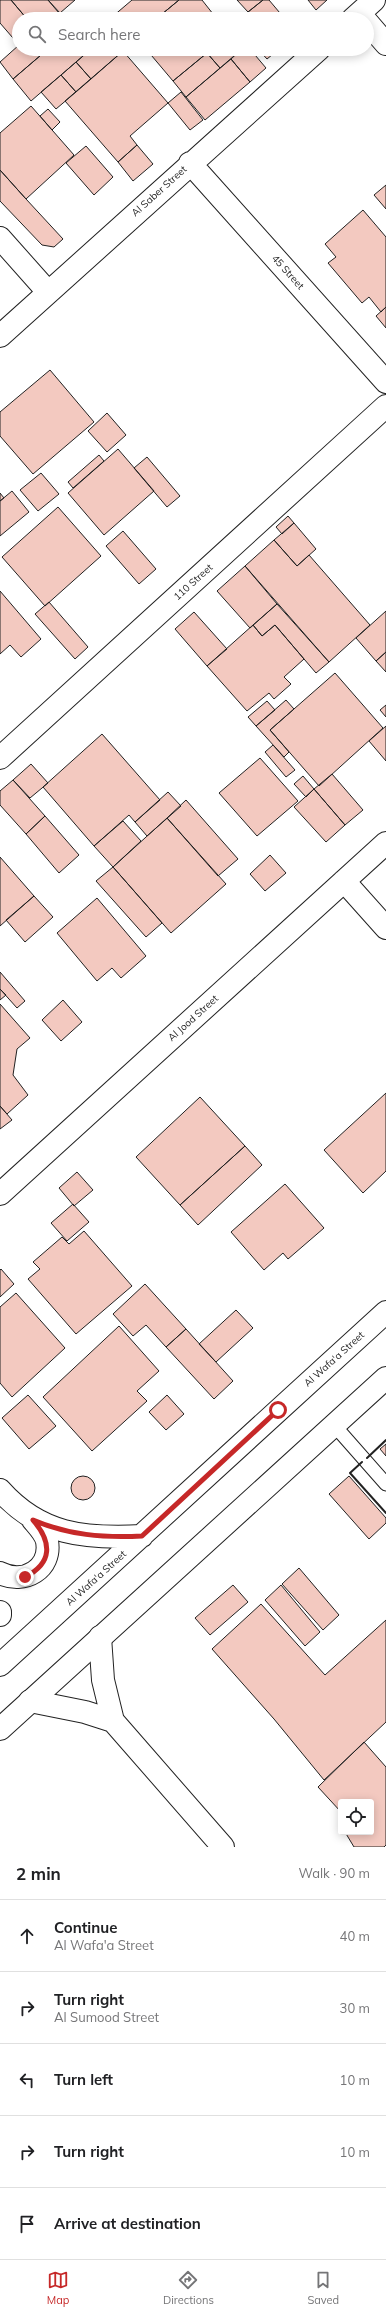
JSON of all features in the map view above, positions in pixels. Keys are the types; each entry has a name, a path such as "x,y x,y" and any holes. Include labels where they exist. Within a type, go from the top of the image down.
{"street":[{"path":"374,28 386,44"},
{"name":"Al Saber Street","path":"0,336 190,163 311,56"},
{"name":"45 Street","path":"190,163 386,382"},
{"path":"0,238 48,292"},
{"name":"110 Street","path":"0,758 386,406"},
{"name":"Al Jood Street","path":"0,1194 386,843"},
{"path":"344,881 386,928"},
{"name":"Al Wafa'a Street","path":"0,1666 386,1312"},
{"path":"0,1728 386,1378"},
{"path":"0,1490 22,1513 33,1520 53,1528 97,1536 142,1536"},
{"path":"0,1573 14,1578 25,1577 36,1572 44,1563 47,1551 46,1539 33,1520"},
{"path":"100,1637 103,1680 114,1721 224,1847"},
{"path":"30,1701 85,1712 114,1721"}],"lane":[{"path":"334,1425 386,1484"}],"building":[{"path":"0,0 11,0 21,12 12,12 12,37 0,23"},
{"path":"11,0 48,0 58,12 21,12"},
{"path":"48,0 75,0 61,12 59,12"},
{"path":"132,0 179,0 164,12 118,12"},
{"path":"179,0 202,0 211,12 164,12"},
{"path":"237,0 263,0 248,12"},
{"path":"263,0 269,0 279,12 248,12"},
{"path":"308,0 327,0 316,10"},
{"path":"12,51 12,56 40,56 13,79 0,62"},
{"path":"40,56 83,56 31,101 13,79"},
{"path":"83,56 117,56 91,79 76,62"},
{"path":"117,56 127,56 168,103 130,136 137,145 118,162 65,101"},
{"path":"152,56 203,56 173,81"},
{"path":"203,56 210,56 220,68 186,97 173,81"},
{"path":"210,56 234,56 220,68"},
{"path":"234,56 256,56 266,68 250,82 231,59"},
{"path":"231,59 250,82 205,120 186,97"},
{"path":"76,62 91,79 76,92 61,75"},
{"path":"61,75 76,92 56,109 41,92"},
{"path":"181,92 203,120 190,130 168,103"},
{"path":"31,106 74,155 26,199 0,170 0,133"},
{"path":"48,109 60,122 52,130 40,116"},
{"path":"137,145 153,164 133,181 118,162"},
{"path":"86,146 113,177 94,195 66,163"},
{"path":"0,170 63,239 54,247 42,245 0,201"},
{"path":"386,185 386,209 374,195"},
{"path":"363,210 386,237 386,307 381,312 369,297 362,303 328,263 336,257 325,244"},
{"path":"386,307 386,328 376,316"},
{"path":"50,370 94,422 33,474 0,436 0,412"},
{"path":"107,413 126,435 107,452 88,431"},
{"path":"118,449 154,491 104,535 68,493"},
{"path":"99,455 104,461 73,488 68,482"},
{"path":"147,457 180,496 167,507 134,468"},
{"path":"41,473 59,494 38,511 20,490"},
{"path":"12,491 29,512 0,536 0,501"},
{"path":"0,493 4,498 0,501"},
{"path":"58,507 101,556 45,606 2,557"},
{"path":"288,516 294,523 282,534 276,527"},
{"path":"294,523 316,549 297,566 274,540"},
{"path":"123,531 156,569 139,584 106,546"},
{"path":"274,540 297,566 309,555 370,625 329,662 245,566"},
{"path":"245,566 277,604 250,628 217,591"},
{"path":"0,591 41,639 21,657 10,645 0,654"},
{"path":"49,602 88,647 75,659 35,614"},
{"path":"277,604 329,662 316,673 275,625 262,636 253,625"},
{"path":"386,611 386,652 376,661 356,638"},
{"path":"194,612 227,649 207,666 175,629"},
{"path":"253,625 262,636 275,625 304,659 284,677 291,684 274,699 269,693 247,711 207,666"},
{"path":"386,652 386,672 376,661"},
{"path":"335,673 383,728 319,786 270,730"},
{"path":"286,700 294,709 270,730 289,752 284,757 256,726"},
{"path":"267,701 275,710 256,726 248,717"},
{"path":"386,705 386,717 380,710"},
{"path":"386,726 386,761 369,741"},
{"path":"102,734 160,800 135,822 129,815 94,846 43,787"},
{"path":"273,745 295,770 286,777 265,752"},
{"path":"260,758 298,801 257,836 219,793"},
{"path":"31,764 48,783 30,798 13,780"},
{"path":"332,774 363,810 345,825 314,789"},
{"path":"303,776 314,789 306,797 294,784"},
{"path":"13,780 45,816 26,834 0,805 0,791"},
{"path":"314,789 345,825 326,842 294,807"},
{"path":"168,792 181,806 147,836 135,822"},
{"path":"186,800 238,859 218,876 167,818"},
{"path":"45,816 79,855 59,873 26,834"},
{"path":"167,818 226,884 171,933 113,867"},
{"path":"123,821 141,841 113,867 94,846"},
{"path":"270,855 286,873 265,891 250,874"},
{"path":"0,857 34,896 0,926"},
{"path":"113,867 162,923 146,937 96,881"},
{"path":"34,896 53,917 25,942 6,920"},
{"path":"97,898 146,956 121,978 112,968 97,981 57,933"},
{"path":"0,972 25,1001 17,1008 0,989"},
{"path":"0,989 6,995 0,1000"},
{"path":"63,1000 82,1022 61,1041 42,1020"},
{"path":"0,1004 30,1038 17,1049 13,1075 28,1095 7,1114 0,1106"},
{"path":"386,1093 386,1171 363,1193 324,1150"},
{"path":"200,1097 245,1146 180,1205 136,1157"},
{"path":"0,1106 12,1120 0,1129"},
{"path":"245,1146 262,1165 198,1225 180,1205"},
{"path":"77,1172 93,1190 74,1206 59,1188"},
{"path":"285,1184 324,1228 288,1259 283,1253 264,1270 231,1232"},
{"path":"73,1204 89,1222 67,1241 51,1223"},
{"path":"84,1231 132,1286 76,1334 28,1279 40,1269 33,1262 62,1237 69,1244"},
{"path":"1,1269 14,1284 0,1297 0,1270"},
{"path":"145,1284 186,1329 166,1347 146,1325 133,1336 113,1314"},
{"path":"16,1293 65,1348 12,1397 0,1383 0,1307"},
{"path":"236,1310 253,1328 216,1362 199,1344"},
{"path":"119,1326 159,1371 137,1391 147,1401 92,1451 43,1397"},
{"path":"186,1329 233,1381 214,1399 166,1347"},
{"path":"28,1395 56,1426 29,1449 2,1418"},
{"path":"167,1395 184,1414 166,1430 149,1412"},
{"path":"386,1444 386,1456 380,1449"},
{"path":"83,1476 88,1477 94,1483 94,1493 88,1499 83,1500 78,1499 72,1493 71,1488 72,1483 78,1477"},
{"path":"349,1476 386,1518 386,1523 369,1539 329,1494"},
{"path":"299,1568 339,1615 323,1630 282,1584"},
{"path":"233,1585 248,1602 210,1635 195,1618"},
{"path":"281,1585 320,1632 305,1646 265,1600"},
{"path":"261,1604 325,1675 386,1620 386,1722 324,1780 274,1719 212,1649"},
{"path":"364,1742 386,1767 386,1845 384,1847 354,1847 347,1835 374,1835 374,1799 338,1799 338,1809 318,1787"}],"wall":[{"path":"367,1458 386,1440"},
{"path":"362,1462 350,1473 386,1513"}],"route":[{"path":"25,1577 36,1572 44,1563 47,1551 46,1539 41,1529 33,1520 53,1528 75,1533 97,1536 142,1536 278,1410"}]}
